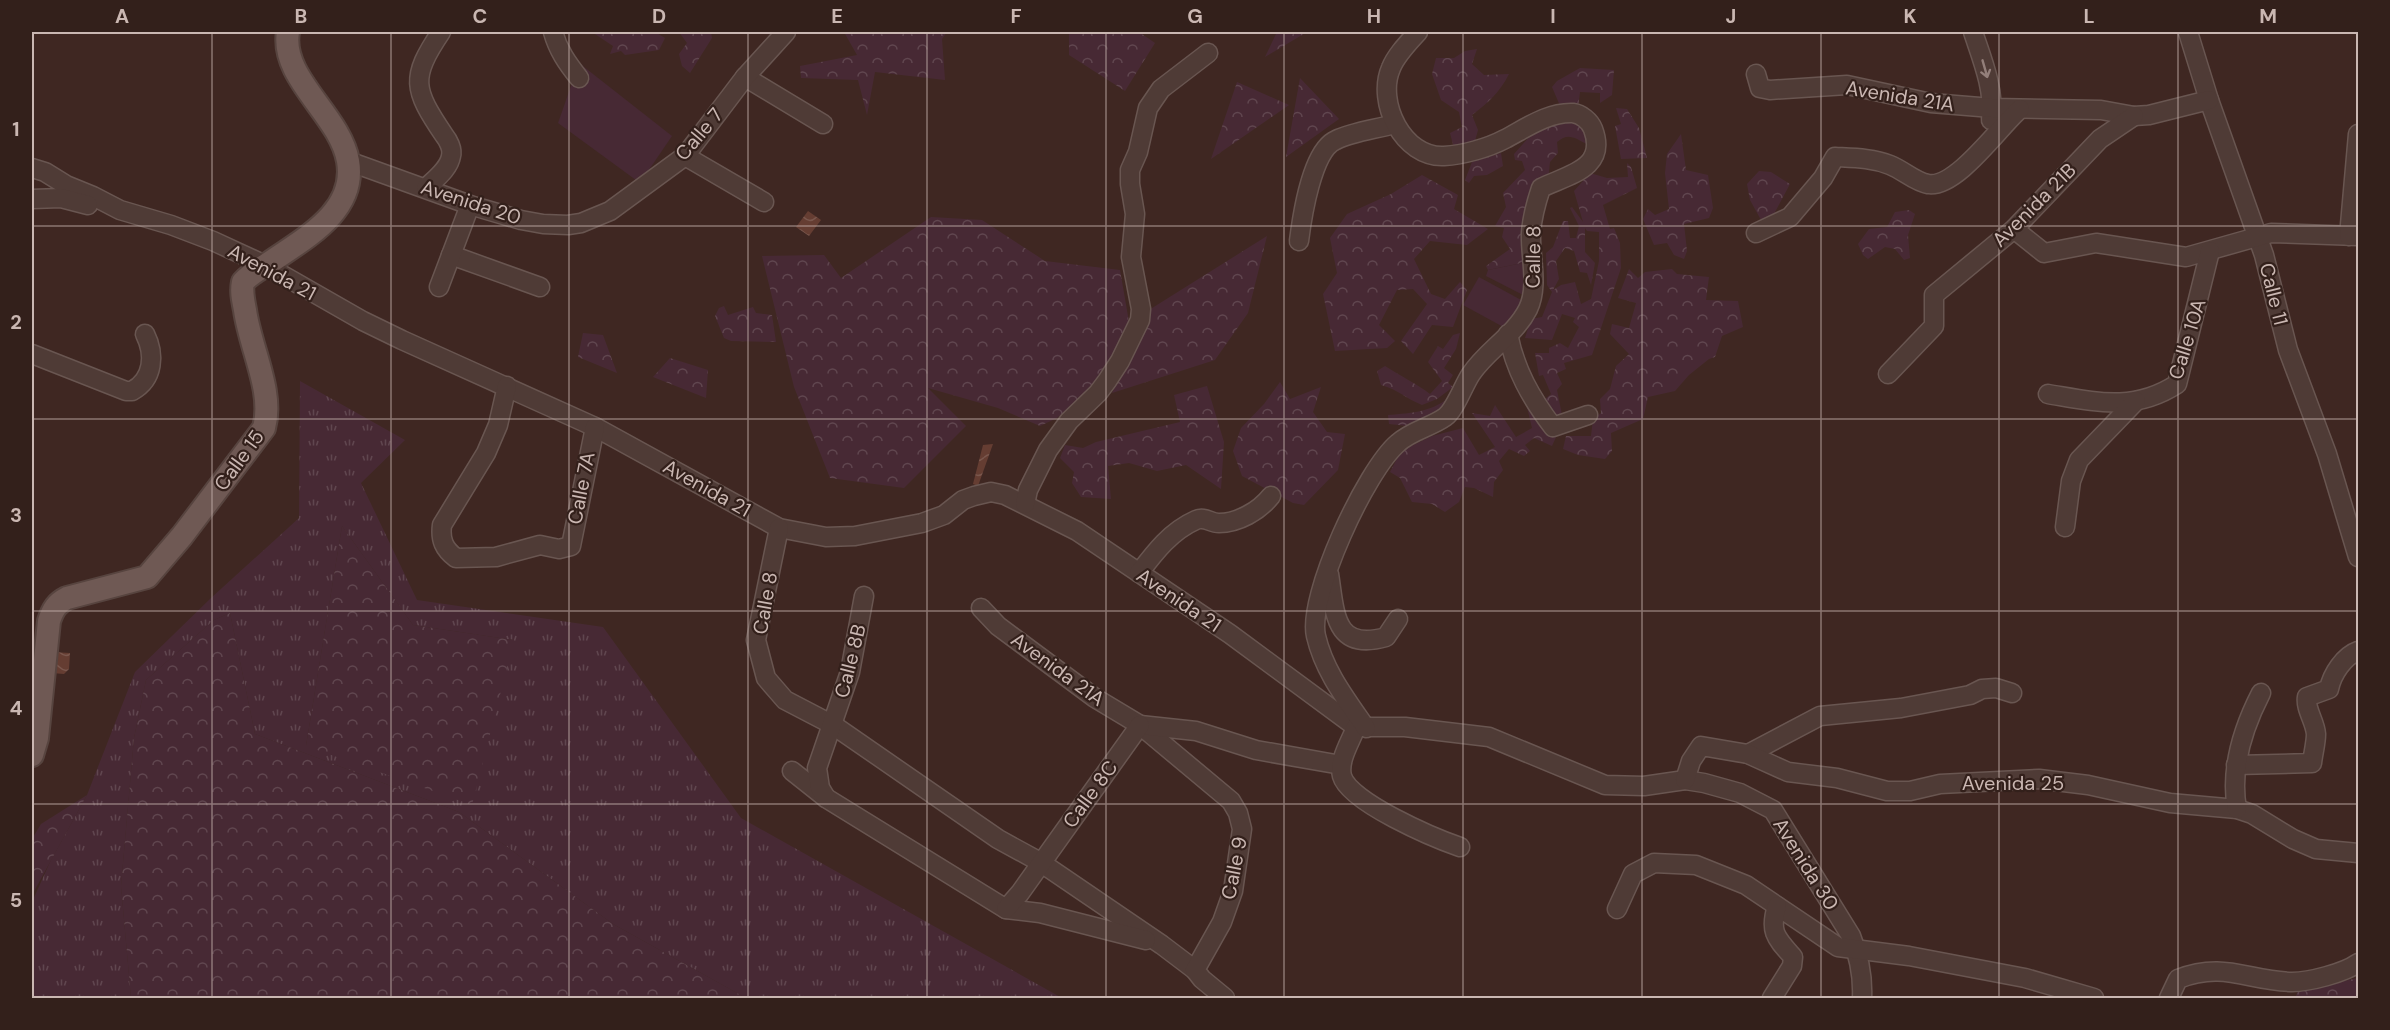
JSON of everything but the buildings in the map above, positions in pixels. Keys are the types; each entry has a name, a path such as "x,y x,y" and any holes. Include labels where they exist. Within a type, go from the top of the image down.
{"main road":[{"name":"Calle 15","path":"33,743 49,621 53,609 59,602 68,598 140,581 154,572 264,428 267,400 246,322 242,286 246,279 306,237 337,210 346,192 349,175 348,161 340,136 300,79 290,60 288,32"}],"street":[{"path":"426,188 447,166 452,154 448,140 430,114 423,99 418,78 424,57 441,32"},
{"path":"553,32 557,46 579,78"},
{"name":"Calle 7","path":"596,218 651,183 685,156 745,77 786,32"},
{"path":"1299,242 1302,216 1323,152 1335,140 1394,124 1386,85 1391,68 1418,32"},
{"path":"1973,32 1987,75 1992,108 1986,144"},
{"name":"Calle 11","path":"2188,32 2209,100 2257,235 2288,350 2327,454 2358,557"},
{"path":"1025,504 1028,490 1048,450 1069,421 1107,381 1120,361 1140,320 1141,309 1131,257 1135,214 1130,170 1138,152 1148,108 1161,89 1208,53"},
{"name":"Avenida 21A","path":"1755,74 1760,88 1770,90 1847,85 1931,103 1992,108 2102,110 2134,116 2149,115 2209,100"},
{"path":"745,77 823,124"},
{"path":"1755,233 1790,217 1822,178 1835,157 1867,158 1891,165 1927,184 1934,184 1959,172 2020,109"},
{"name":"Calle 8","path":"1361,727 1327,669 1316,635 1315,615 1328,570 1355,508 1376,470 1397,443 1447,416 1470,375 1483,358 1517,325 1527,310 1533,297 1531,235 1534,208 1541,188 1586,168 1592,162 1595,153 1593,129 1587,120 1576,113 1558,114 1491,145 1462,154 1441,157 1414,146 1394,124"},
{"name":"Avenida 21B","path":"1888,374 1934,326 1934,295 2014,229 2100,139 2134,116"},
{"path":"2014,229 2044,253 2096,243 2186,256 2271,233 2354,236 2358,134"},
{"path":"685,156 764,202"},
{"name":"Avenida 20","path":"348,161 470,206 543,224 568,225 596,218"},
{"name":"Avenida 21","path":"32,168 45,172 66,185 120,210 171,225 265,265 363,321 595,427 779,528 826,537 855,536 922,524 945,515 963,500 991,492 1025,504 1077,531 1230,634 1361,727"},
{"path":"32,199 62,198 110,214 115,214 120,210"},
{"path":"439,287 470,206"},
{"name":"Calle 10A","path":"2136,401 2161,395 2177,384 2210,251"},
{"path":"452,255 540,287"},
{"path":"32,354 126,391 132,391 150,372 152,365 150,347 145,334"},
{"path":"1508,334 1513,358 1527,391 1553,427 1588,415"},
{"name":"Calle 7A","path":"507,386 498,425 486,453 442,525 442,540 447,551 456,558 496,557 540,545 559,549 571,546 595,427"},
{"path":"2048,394 2111,404 2136,401"},
{"path":"2065,527 2071,481 2079,460 2136,401"},
{"path":"1139,573 1160,545 1194,521 1207,519 1220,523 1241,518 1253,513 1271,496"},
{"name":"Calle 8","path":"779,528 756,640 766,678 785,700 833,725"},
{"path":"1328,570 1335,619 1344,632 1361,640 1374,640 1386,637 1398,619"},
{"name":"Calle 8B","path":"826,798 820,788 817,768 852,664 864,596"},
{"name":"Avenida 21A","path":"981,608 998,626 1095,698 1140,725"},
{"path":"2236,765 2312,763 2316,735 2314,720 2306,703 2307,697 2329,689 2330,682 2344,659 2358,651"},
{"path":"1748,754 1820,716 1901,708 1970,695 1982,689 1996,688 2013,693"},
{"path":"2237,808 2234,789 2236,765 2250,715 2261,693"},
{"path":"833,725 998,839 1040,862 1162,945 1225,999"},
{"path":"1140,725 1196,731 1256,750 1341,765"},
{"name":"Calle 8C","path":"1006,909 1020,893 1140,725"},
{"name":"Calle 9","path":"1140,725 1231,801 1238,813 1242,829 1233,891 1222,922 1197,973"},
{"path":"1361,727 1341,765 1342,776 1346,784 1359,798 1441,841 1460,847"},
{"name":"Avenida 30","path":"1361,727 1405,727 1489,737 1605,785 1644,786 1685,780 1740,793 1773,810 1851,936 1857,950 1863,984 1862,999"},
{"name":"Avenida 25","path":"1685,780 1691,761 1701,746 1748,754 1788,772 1837,778 1887,792 1910,791 1940,784 2039,779 2088,785 2170,803 2237,808 2252,814 2293,840 2316,849 2358,854"},
{"path":"792,771 826,798 1006,909 1040,913 1162,945"},
{"path":"1617,909 1633,874 1654,863 1696,865 1746,885 1838,947 1909,956 2025,978 2089,998"},
{"path":"1772,999 1792,966 1793,957 1776,937 1773,921 1777,906"},
{"path":"2169,999 2178,979 2194,973 2223,971 2292,982 2311,980 2352,968 2358,963"}],"green space":[{"path":"592,32 655,32 665,38 659,50 625,55 621,51 610,54 613,46"},
{"path":"679,32 711,32 712,38 690,73 682,66 679,54 687,43"},
{"path":"844,32 887,32 889,34 891,32 947,32 942,39 945,80 875,72 867,115 858,80 801,78 800,66 857,55"},
{"path":"1069,32 1139,32 1155,43 1125,91 1069,55"},
{"path":"1277,32 1307,32 1265,57"},
{"path":"1477,49 1472,64 1484,75 1509,74 1493,97 1472,115 1478,130 1473,148 1455,152 1450,133 1462,127 1459,112 1441,100 1432,74 1436,58 1454,58 1465,51"},
{"path":"579,63 672,136 640,183 558,123"},
{"path":"1580,68 1614,70 1612,95 1600,103 1600,93 1580,92 1578,108 1561,108 1552,87 1557,81"},
{"path":"1300,78 1339,119 1286,157"},
{"path":"1237,82 1289,105 1211,159"},
{"path":"1616,108 1627,109 1639,128 1647,158 1621,159 1615,126 1621,124"},
{"path":"1558,120 1581,122 1589,132 1587,144 1568,137 1557,142 1558,153 1550,162 1548,181 1527,262 1488,270 1486,266 1510,249 1502,237 1504,228 1495,226 1506,207 1503,193 1525,170 1522,161 1515,160 1514,154 1530,136"},
{"path":"1681,134 1686,170 1708,175 1713,208 1709,218 1684,224 1687,251 1684,259 1674,255 1667,243 1654,245 1643,219 1648,209 1655,215 1669,209 1665,173 1667,154"},
{"path":"1501,153 1503,166 1487,175 1474,176 1469,183 1465,180 1472,162"},
{"path":"1627,163 1631,167 1637,188 1603,205 1610,229 1614,228 1620,243 1621,268 1592,355 1564,363 1566,369 1557,373 1562,384 1557,390 1563,420 1553,424 1538,405 1551,394 1543,375 1539,376 1535,353 1549,353 1549,348 1560,343 1568,348 1579,327 1573,322 1575,318 1562,314 1552,340 1525,338 1531,319 1542,317 1552,292 1547,285 1546,253 1553,247 1563,221 1568,221 1570,238 1576,238 1579,226 1570,208 1572,207 1583,222 1574,191 1590,173 1607,178 1628,177","holes":["1585,228 1587,231 1599,232 1599,261 1591,299 1581,304 1575,282 1561,285 1553,290 1559,279 1556,261 1565,248 1574,251 1580,272 1587,273 1591,285 1595,263 1585,252"]},
{"path":"1759,171 1771,172 1790,184 1775,212 1777,217 1769,222 1761,220 1750,200 1747,184"},
{"path":"1422,175 1458,195 1454,209 1488,229 1467,245 1430,241 1414,259 1431,294 1445,299 1460,282 1467,290 1453,327 1432,325 1413,354 1401,341 1427,304 1413,289 1397,290 1379,325 1395,341 1387,348 1335,351 1323,294 1337,273 1330,238 1347,214 1391,194"},
{"path":"1909,210 1915,214 1908,235 1910,258 1904,260 1895,249 1885,247 1868,259 1863,255 1858,244 1869,229 1887,227 1895,212"},
{"path":"931,217 982,220 1045,261 1120,270 1129,322 1102,383 1057,418 1040,426 998,408 928,388 966,426 904,488 830,478 794,387 762,256 824,255 841,278"},
{"path":"1267,236 1248,313 1215,360 1112,393 1149,310"},
{"path":"1527,262 1527,297 1486,276 1488,270"},
{"path":"1629,269 1638,278 1645,272 1672,269 1677,274 1709,277 1706,300 1738,301 1743,327 1722,336 1715,357 1689,375 1675,391 1648,397 1643,419 1611,433 1612,451 1605,459 1578,455 1563,449 1566,436 1591,436 1593,419 1601,413 1600,399 1610,389 1616,366 1629,354 1610,334 1612,324 1629,328 1636,303 1618,298"},
{"path":"1479,277 1523,301 1507,329 1463,305"},
{"path":"724,306 728,315 753,307 756,313 772,315 776,342 731,341 724,338 715,316 719,308"},
{"path":"583,333 603,335 617,373 578,357"},
{"path":"1460,333 1456,349 1444,368 1453,375 1448,383 1453,387 1437,399 1422,405 1381,385 1377,371 1385,366 1430,394 1442,381 1428,362 1438,346 1443,349 1453,335"},
{"path":"670,358 708,370 706,398 653,377"},
{"path":"300,381 405,440 361,483 417,600 603,627 741,818 1062,998 746,998 613,924 459,812 255,734 230,613 214,620 146,680 134,738 121,886 131,998 32,998 32,902 50,862 87,795 135,672 211,598 299,518","holes":["342,526 413,625 514,640 306,746"]},
{"path":"1280,382 1290,399 1321,387 1313,412 1327,432 1345,434 1338,470 1304,505 1293,503 1242,476 1233,451 1241,428 1264,404"},
{"path":"1207,386 1224,442 1221,489 1186,465 1157,471 1129,463 1108,466 1111,499 1081,497 1072,483 1074,472 1060,458 1065,445 1083,448 1096,442 1180,422 1174,395"},
{"path":"1453,394 1450,409 1408,426 1389,424 1388,415 1431,408"},
{"path":"1534,404 1556,437 1552,446 1534,438 1525,445 1530,451 1524,456 1509,449 1499,461 1503,470 1494,482 1493,497 1474,488 1465,487 1459,502 1445,512 1432,504 1412,502 1400,478 1390,472 1401,451 1432,436 1463,428 1479,455 1495,447 1472,413 1490,416 1495,405 1516,437 1532,428 1527,407"},
{"path":"342,526 413,625 514,640 472,805 306,746"},
{"path":"230,613 255,734 459,812 613,924 746,998 131,998 121,886 134,738 146,680 214,620"},
{"path":"87,795 32,895 32,839 41,824"},
{"path":"2358,978 2358,998 2295,998 2298,991"}],"water":[{"path":"808,211 821,220 809,236 796,227"},
{"path":"993,444 978,486 973,484 983,445"},
{"path":"53,652 70,653 69,669 64,674 52,673"}]}
